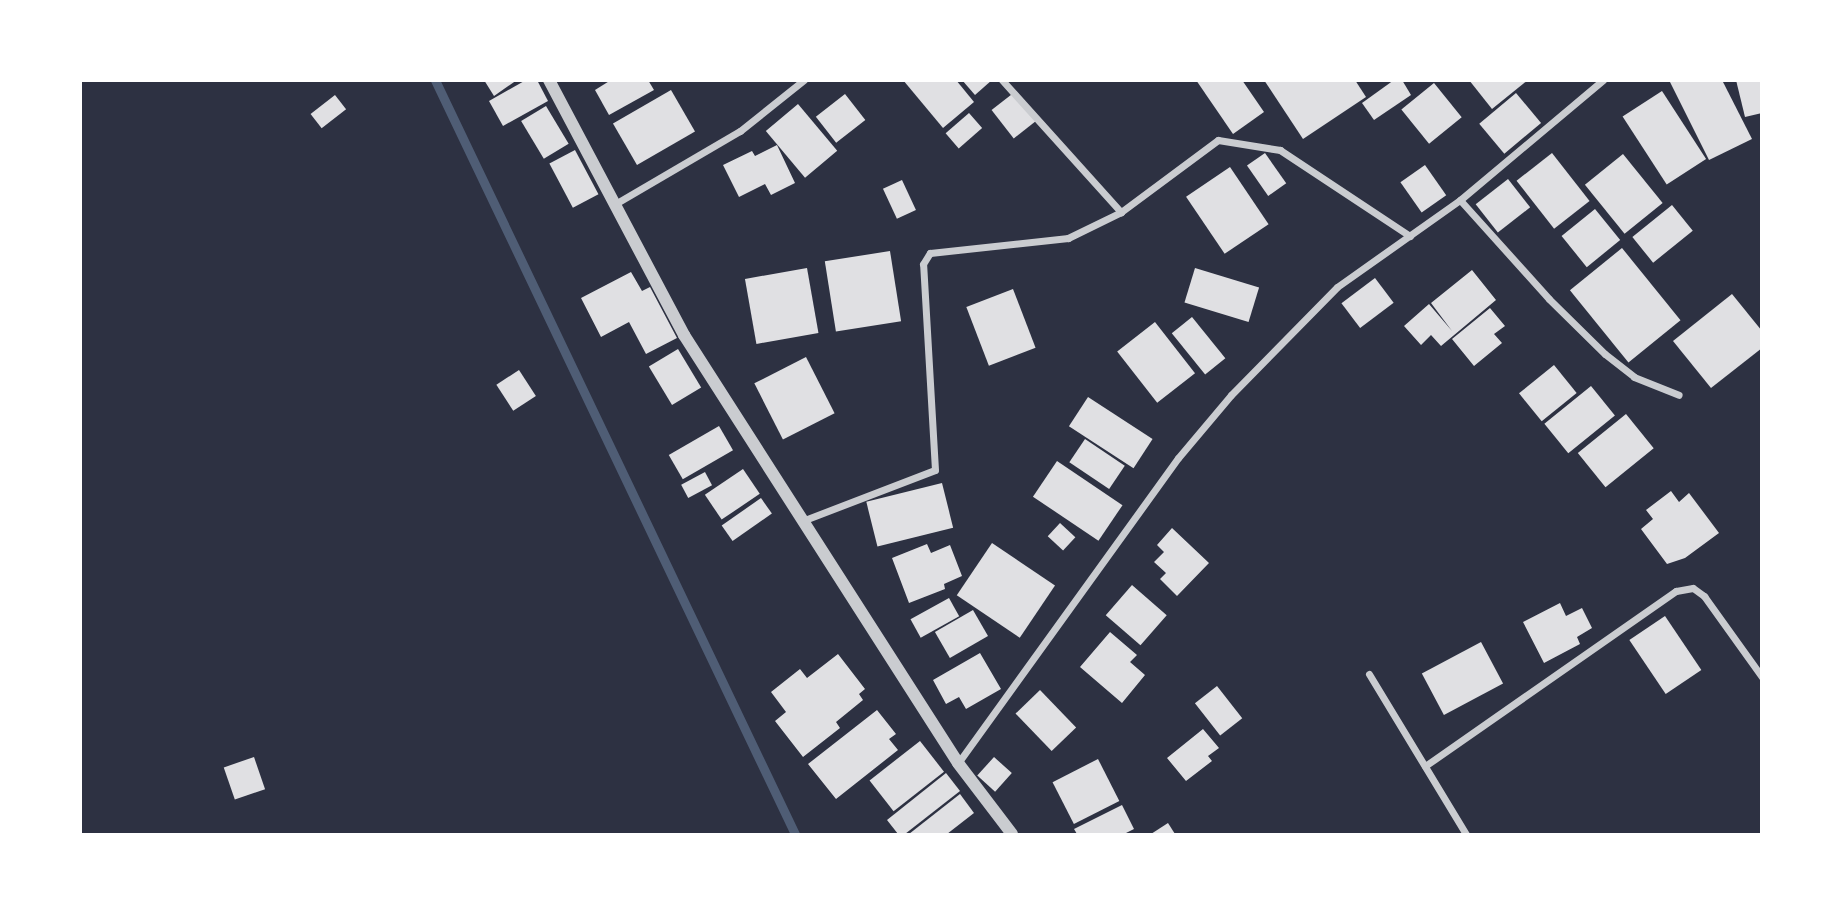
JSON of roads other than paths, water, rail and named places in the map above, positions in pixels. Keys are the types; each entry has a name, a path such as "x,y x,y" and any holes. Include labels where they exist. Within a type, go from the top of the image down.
{"street":[{"path":"549,80 684,335 958,762 1012,835"},
{"path":"613,205 740,131 804,80"},
{"path":"1002,80 1121,212"},
{"path":"958,762 1178,458 1231,395 1337,287 1460,200 1603,80"},
{"path":"802,521 935,470 923,264 930,253 1068,238 1121,212 1218,141 1280,150 1410,236"},
{"path":"1460,200 1549,299 1605,354 1634,377 1679,395"},
{"path":"1425,766 1676,591 1693,588 1704,596 1762,677"},
{"path":"1369,674 1466,835"}],"waterway":[{"path":"435,80 795,834"}]}
